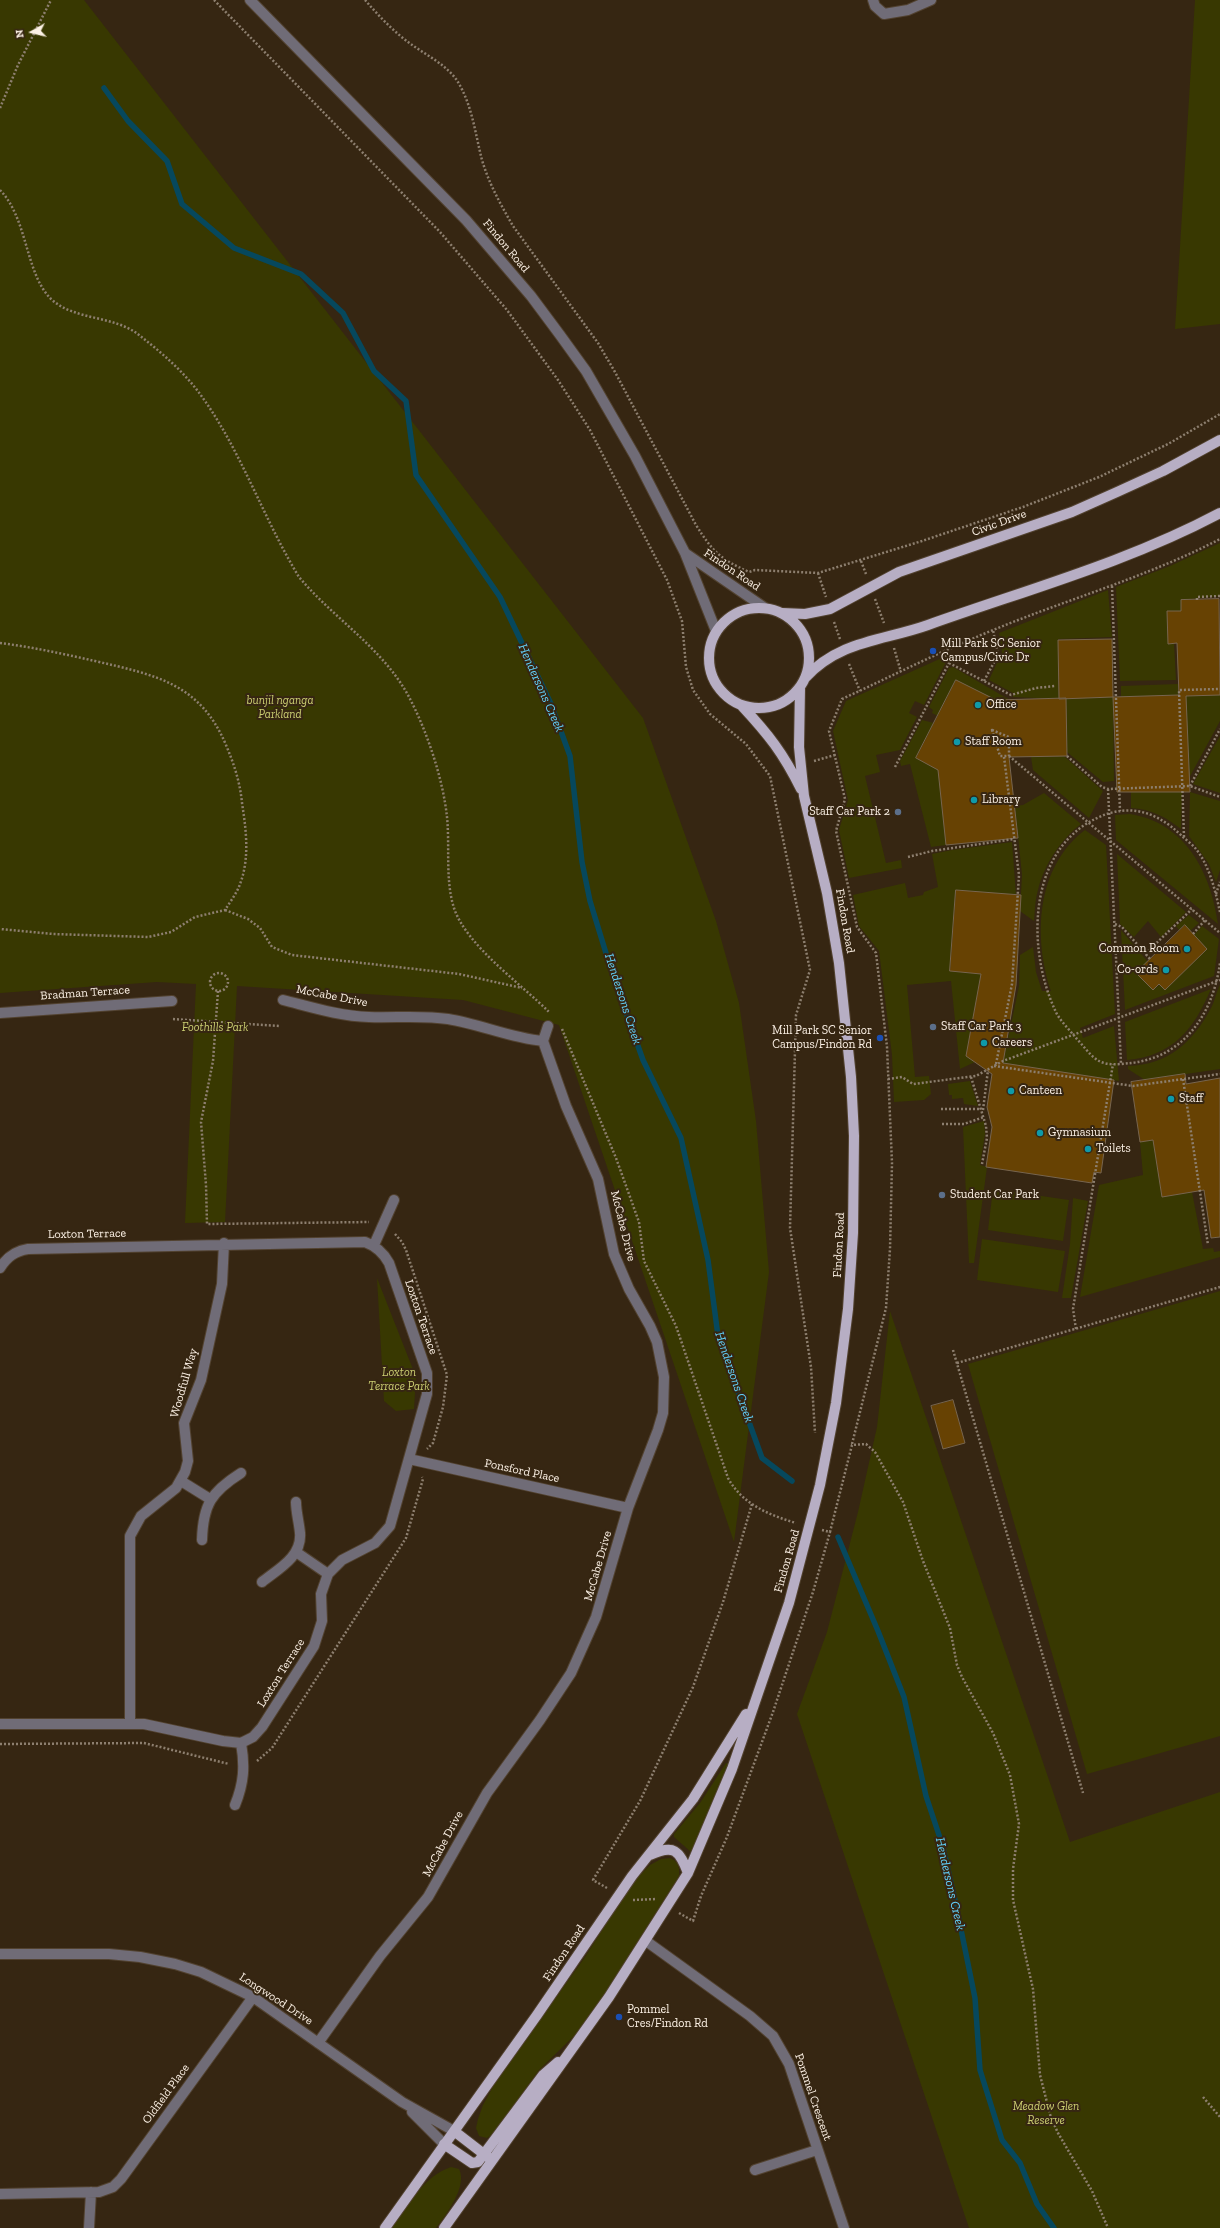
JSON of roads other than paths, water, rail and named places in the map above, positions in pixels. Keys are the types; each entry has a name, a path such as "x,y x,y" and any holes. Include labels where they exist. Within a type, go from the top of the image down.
{"main road":[{"name":"Civic Drive","path":"782,613 805,614 830,609 870,586 918,564 1072,512 1163,471 1220,440"},
{"path":"805,678 820,664 843,649 913,630 1095,566 1146,547 1220,513"},
{"path":"750,608 765,608 782,613 794,622 803,634 808,648 809,664 800,688 788,700 774,707 758,709 742,706 730,700 720,690 712,679 708,663 709,646 716,631 725,620 736,612 750,608"},
{"name":"Findon Road","path":"488,2158 543,2075 569,2054 646,1941 688,1873 730,1776 789,1604 820,1485 844,1349 853,1233 854,1136 851,1077 844,1002 827,892 804,796 799,747 800,688"},
{"name":"Findon Road","path":"742,706 774,741 788,762 804,796"},
{"name":"Findon Road","path":"385,2228 583,1949 618,1894 693,1799 734,1736 759,1689"},
{"path":"646,1857 661,1850 669,1849 677,1851 682,1858 688,1873"},
{"path":"454,2131 488,2158"},
{"path":"444,2144 472,2163 488,2158"},
{"path":"444,2228 488,2158"}],"street":[{"name":"Findon Road","path":"250,0 466,220 531,296 586,371 610,412 685,553 716,631"},
{"path":"873,0 875,6 884,14 908,10 931,0"},
{"name":"Findon Road","path":"685,553 765,608"},
{"name":"McCabe Drive","path":"282,1000 348,1015 416,1016 447,1019 464,1022 513,1037 543,1041 566,1106 598,1179 614,1254 629,1289 650,1326 662,1360 664,1394 663,1413 658,1430 628,1508 596,1617 584,1647 567,1679 540,1720 487,1793 428,1897 372,1965 318,2043"},
{"name":"Bradman Terrace","path":"0,1013 172,1001"},
{"path":"543,1041 548,1026"},
{"path":"374,1246 394,1200"},
{"name":"Loxton Terrace","path":"0,1268 5,1260 13,1254 28,1249 224,1243 355,1241 364,1242 374,1246 384,1254 389,1263 427,1373 428,1394 390,1526 375,1543 342,1560 328,1574 322,1594 322,1621 314,1646 262,1727 253,1737 241,1743"},
{"name":"Woodfull Way","path":"130,1724 130,1536 141,1516 150,1506 169,1494 181,1481 188,1461 184,1423 200,1380 222,1284 224,1243"},
{"name":"Ponsford Place","path":"409,1459 628,1508"},
{"path":"202,1540 206,1507 210,1499 225,1483 241,1473"},
{"path":"181,1481 210,1499"},
{"path":"262,1582 284,1565 296,1552 300,1542 300,1533 296,1502"},
{"path":"296,1552 328,1574"},
{"path":"0,1724 130,1724 158,1726 223,1741 241,1743 244,1765 243,1783 235,1805"},
{"name":"Pommel Crescent","path":"646,1941 750,2016 773,2036 789,2064 844,2228"},
{"name":"Longwood Drive","path":"0,1954 109,1954 140,1957 175,1964 201,1972 253,1997 402,2102 454,2131"},
{"name":"Oldfield Place","path":"0,2194 106,2191 121,2179 253,1997"},
{"name":"Longwood Drive","path":"402,2102 444,2144"},
{"path":"755,2170 817,2150"},
{"path":"89,2228 91,2192"}],"waterway":[{"name":"Hendersons Creek","path":"104,88 128,121 167,161 182,204 234,248 301,274 343,313 374,371 406,401 416,475 500,597 551,704 570,756 582,862 590,901 613,976 643,1060 681,1138 708,1260 718,1336 762,1458 792,1481"},
{"name":"Hendersons Creek","path":"838,1537 904,1697 926,1796 943,1847 975,1998 980,2070 1002,2140 1020,2163 1037,2204 1054,2228"}],"place":[{"name":"Mill Park SC Senior Campus/Civic Dr","path":"933,651"},
{"name":"Office","path":"978,705"},
{"name":"Staff Room","path":"957,742"},
{"name":"Library","path":"974,800"},
{"name":"Staff Car Park 2","path":"898,812"},
{"name":"Common Room","path":"1187,949"},
{"name":"Co-ords","path":"1166,970"},
{"name":"Staff Car Park 3","path":"933,1027"},
{"name":"Mill Park SC Senior Campus/Findon Rd","path":"880,1038"},
{"name":"Careers","path":"984,1043"},
{"name":"Canteen","path":"1011,1091"},
{"name":"Staff","path":"1171,1099"},
{"name":"Gymnasium","path":"1040,1133"},
{"name":"Toilets","path":"1088,1149"},
{"name":"Student Car Park","path":"942,1195"},
{"name":"Pommel Cres/Findon Rd","path":"619,2017"}],"park label":[{"name":"bunjil nganga Parkland","path":"280,708"},
{"name":"Foothills Park","path":"215,1028"},
{"name":"Loxton Terrace Park","path":"399,1380"},
{"name":"Meadow Glen Reserve","path":"1046,2114"}]}
